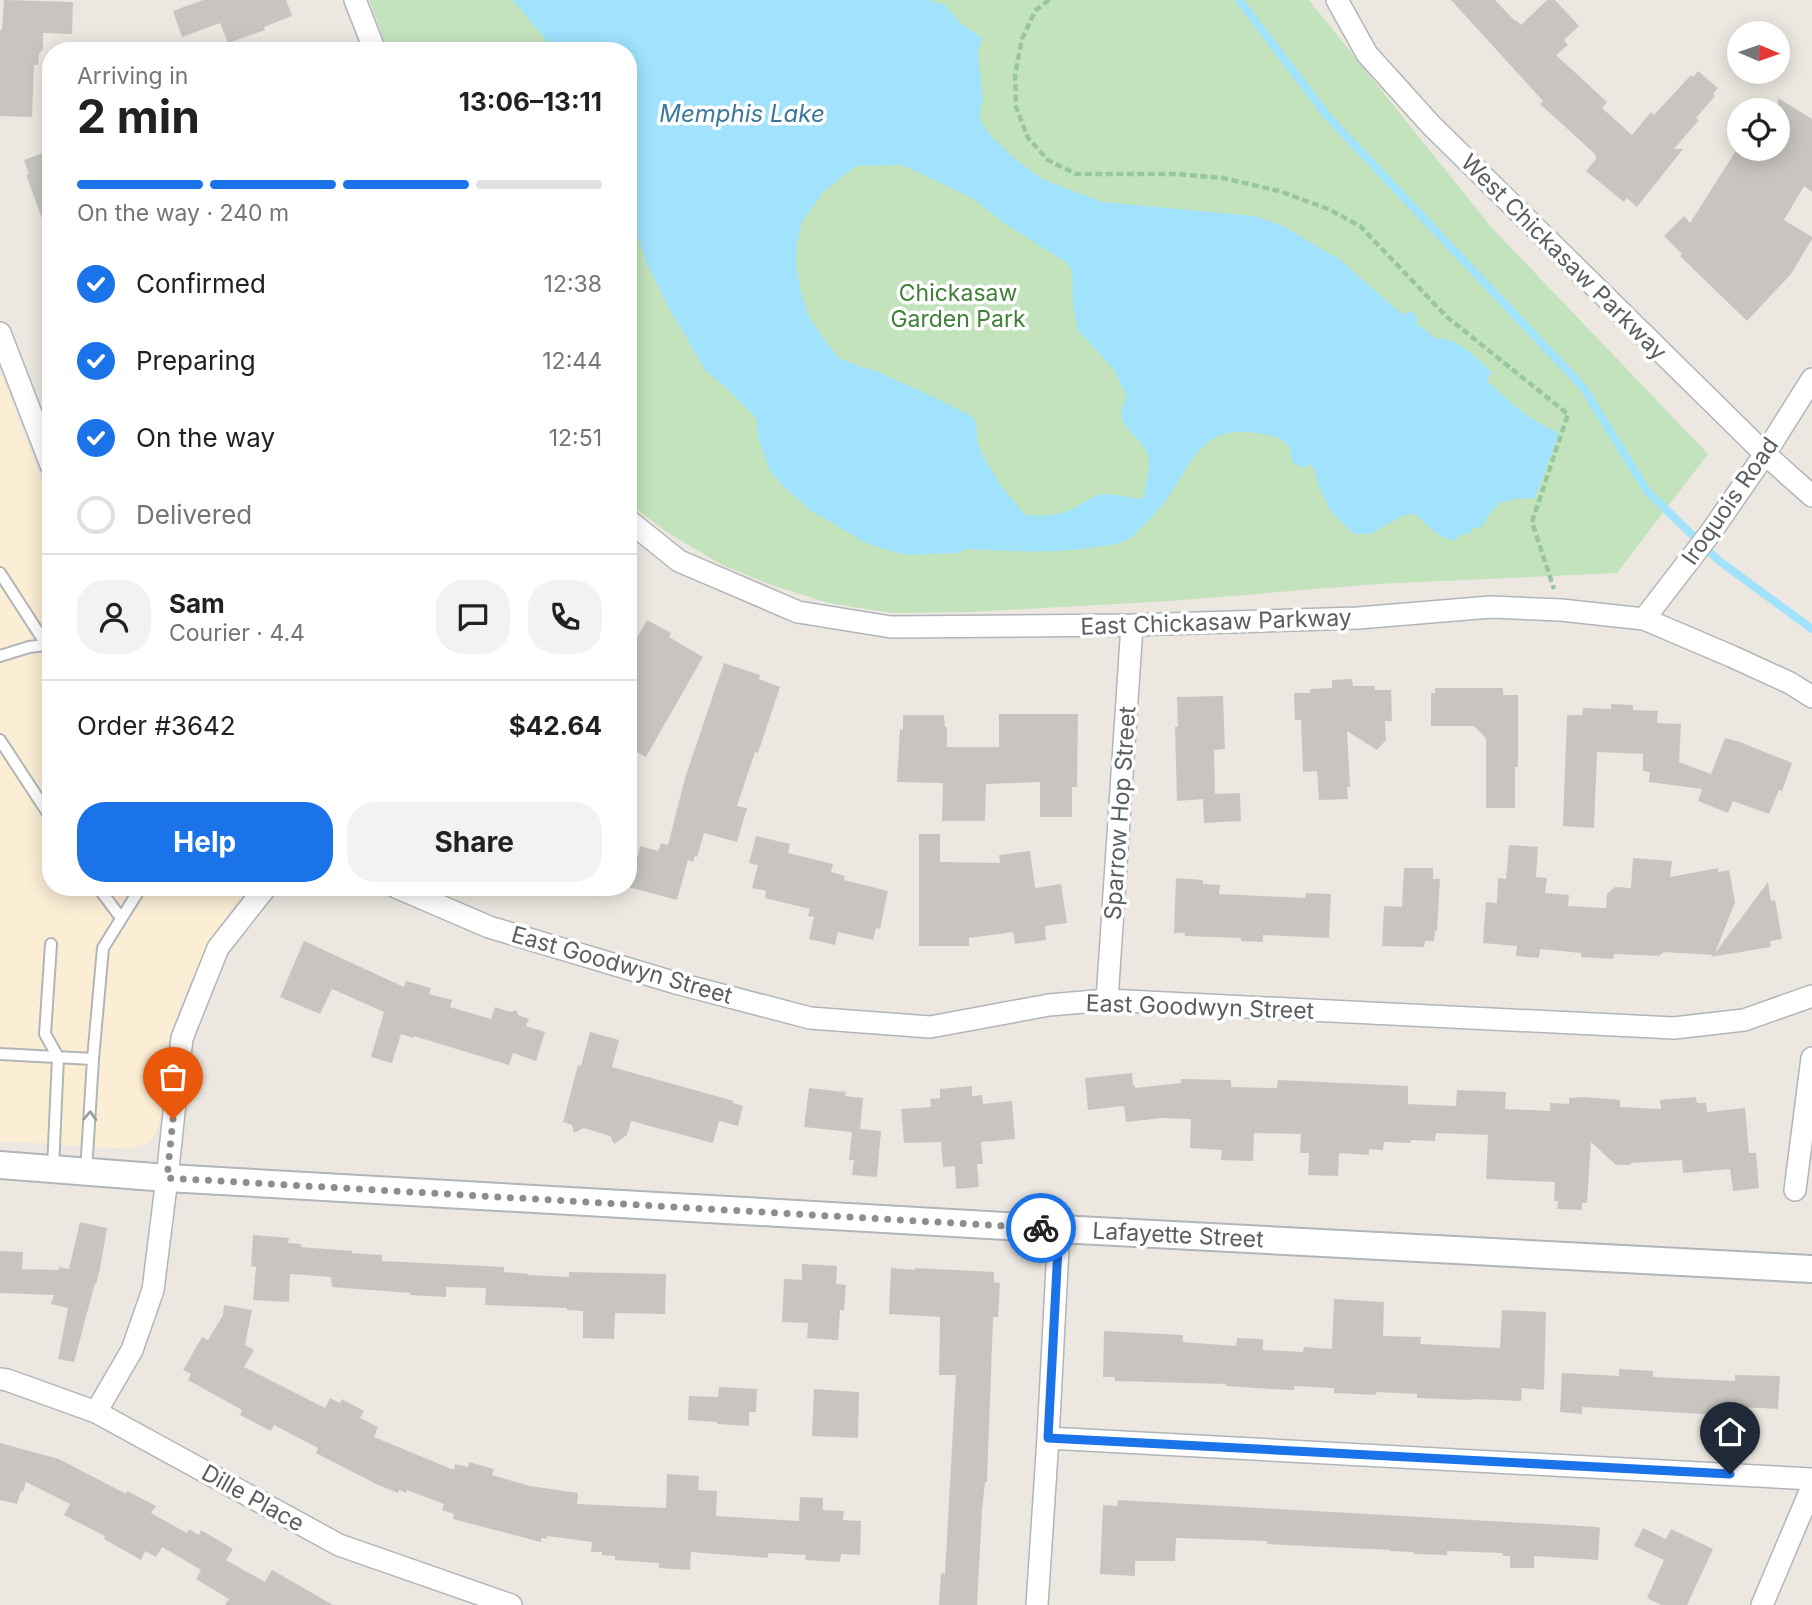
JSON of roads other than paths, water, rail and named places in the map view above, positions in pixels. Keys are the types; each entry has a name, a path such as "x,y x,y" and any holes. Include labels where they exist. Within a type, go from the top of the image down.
{"street":[{"path":"355,0 371,42"},
{"name":"West Chickasaw Parkway","path":"1337,0 1367,54 1431,125 1765,454 1812,496"},
{"path":"0,333 42,442"},
{"name":"Iroquois Road","path":"1643,619 1711,532 1812,379"},
{"name":"East Chickasaw Parkway","path":"637,527 679,561 799,612 891,627 1132,625 1358,618 1491,607 1561,610 1643,619 1731,656 1812,696"},
{"name":"Sparrow Hop Street","path":"1107,1000 1132,625"},
{"path":"96,1412 132,1350 153,1290 181,1038 218,948 259,896"},
{"name":"East Goodwyn Street","path":"417,896 489,927 676,983 810,1018 930,1027 1049,1005 1107,1000 1674,1028 1744,1020 1812,996"},
{"path":"1795,1190 1812,1058"},
{"name":"Lafayette Street","path":"0,1165 167,1178 1812,1269"},
{"path":"1037,1605 1059,1229"},
{"name":"Dille Place","path":"0,1379 96,1412 339,1545 511,1605"},
{"path":"1048,1438 1812,1479"},
{"path":"1762,1605 1812,1487"}],"lane":[{"path":"0,573 42,639"},
{"path":"0,656 29,647 42,648"},
{"path":"0,740 42,804"},
{"path":"105,896 121,918"},
{"path":"86,1172 103,948 135,896"},
{"path":"51,944 45,1034 58,1057 53,1170"},
{"path":"0,1054 93,1059"}],"water":[{"name":"Memphis Lake","path":"513,0 932,0 944,4 961,24 982,38 978,54 983,100 979,115 984,127 1016,160 1042,179 1102,202 1255,216 1283,226 1339,259 1403,315 1408,311 1414,312 1417,324 1437,339 1452,341 1467,350 1492,373 1487,381 1529,416 1559,433 1535,498 1499,503 1481,527 1473,528 1469,534 1460,535 1454,541 1437,533 1414,513 1402,516 1370,534 1354,534 1331,512 1314,469 1310,464 1303,468 1293,463 1286,443 1269,435 1236,432 1220,435 1208,442 1188,465 1162,506 1127,540 1064,551 967,549 957,553 909,555 866,543 810,510 783,486 770,471 758,438 757,419 705,370 646,262 637,234 637,42 548,42","holes":["902,165 972,198 1004,223 1067,263 1072,272 1073,304 1078,330 1114,370 1127,397 1122,408 1124,424 1141,443 1149,460 1143,499 1099,495 1062,513 1025,515 1002,487 984,458 973,417 876,371 839,358 809,317 796,265 797,242 802,222 824,191 856,166"]}],"waterway":[{"path":"1239,0 1329,118 1583,387 1647,491 1718,560 1812,629"}],"park label":[{"name":"Chickasaw Garden Park","path":"958,306"}]}
